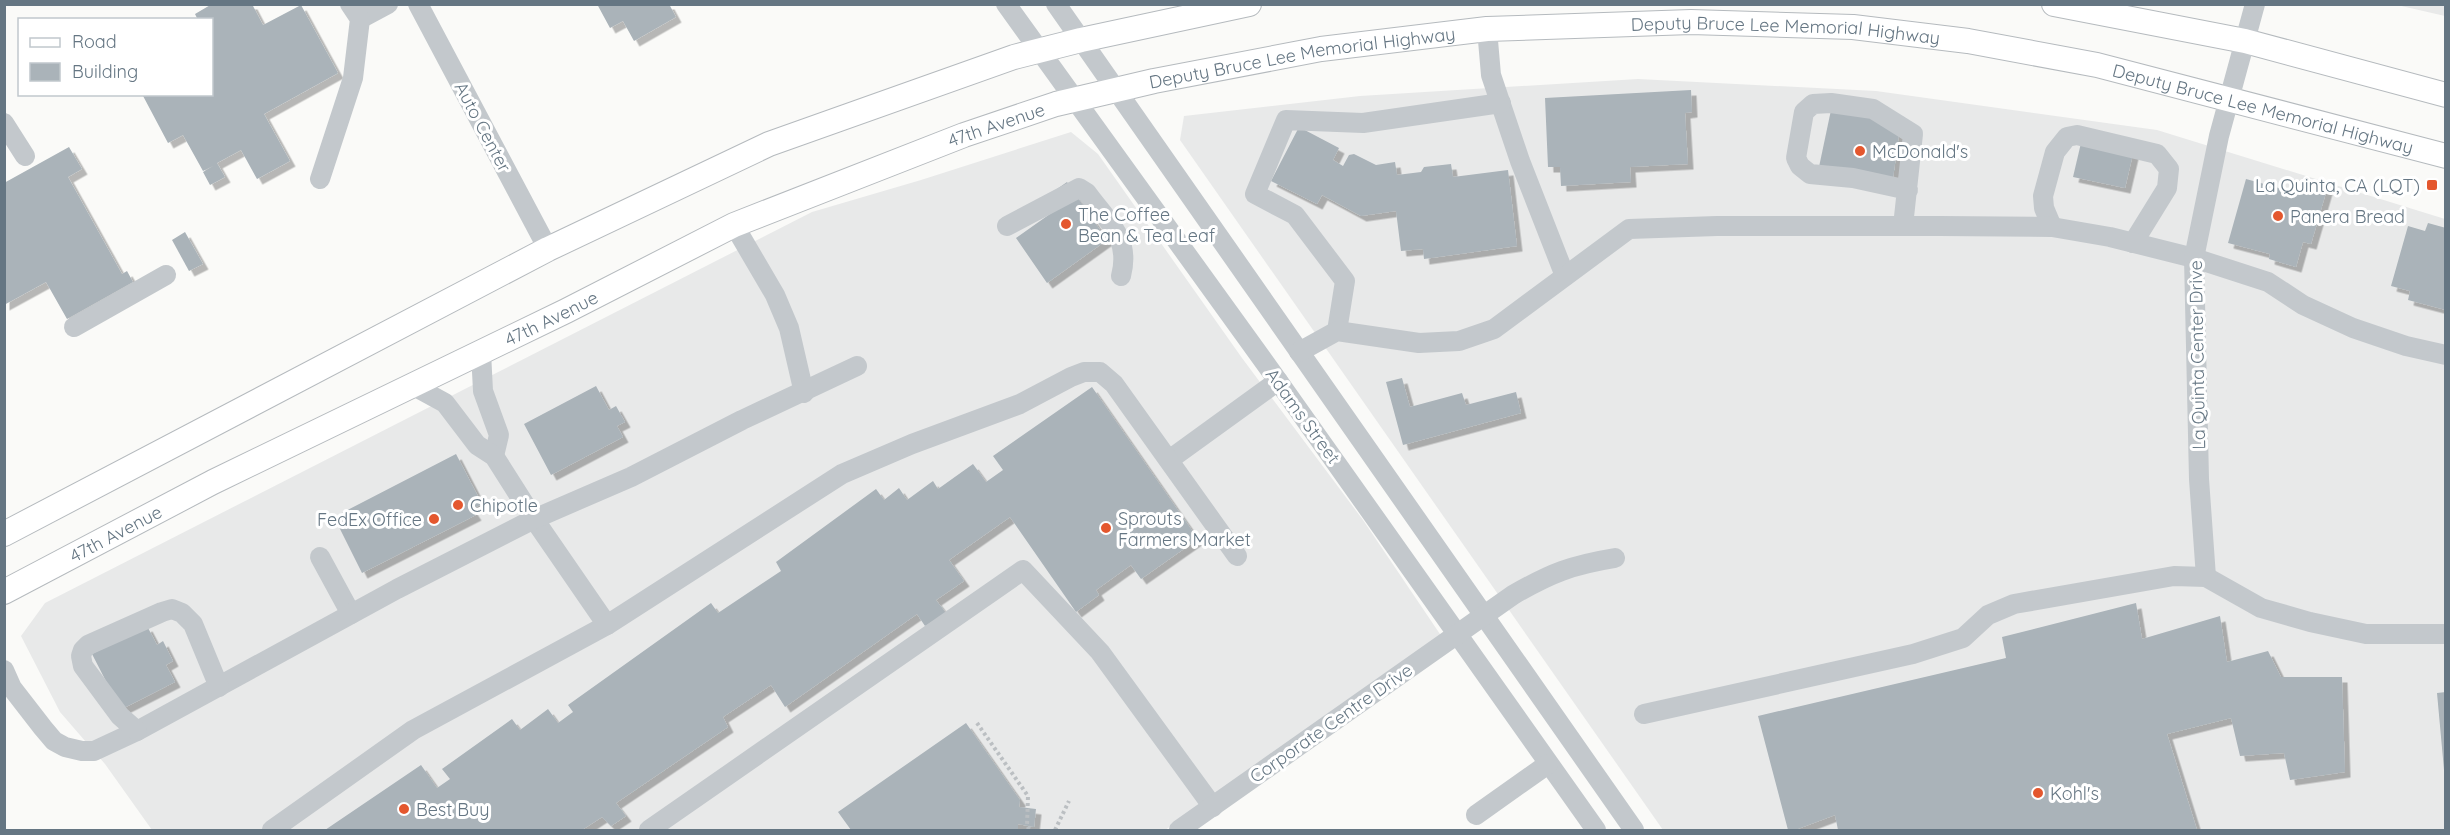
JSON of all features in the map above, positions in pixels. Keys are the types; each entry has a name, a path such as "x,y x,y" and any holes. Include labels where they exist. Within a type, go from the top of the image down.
{"main road":[{"path":"4,534 548,249 769,144 1039,50 1250,4"},
{"path":"2054,4 2245,41 2445,95"},
{"name":"Deputy Bruce Lee Memorial Highway","path":"1116,90 1321,49 1487,29 1691,22 1853,27 1968,41 2097,65 2445,156"},
{"name":"47th Avenue","path":"4,592 213,482 481,352 734,225 964,135 1073,99 1116,90"}],"street":[{"path":"320,178 353,78 355,12 388,4"},
{"name":"Auto Center","path":"418,4 548,249"},
{"name":"Adams Street","path":"1006,4 1458,633 1596,831"},
{"name":"Adams Street","path":"1056,4 1634,831"},
{"path":"2245,41 2255,4"},
{"path":"1487,29 1491,75 1520,161 1565,276"},
{"name":"La Quinta Center Drive","path":"2206,577 2199,479 2194,258 2219,136 2245,41"},
{"path":"1337,331 1345,281 1295,215 1255,194 1286,120 1363,123 1501,103"},
{"path":"1903,226 1908,190 1913,134 1873,110 1813,104 1804,112 1796,158 1800,166 1810,174 1863,180 1908,190"},
{"path":"4,123 25,156"},
{"path":"2052,227 2044,208 2043,196 2055,152 2067,137 2077,135 2157,154 2169,169 2166,188 2133,243"},
{"path":"1007,226 1079,188 1087,193 1121,239 1125,260 1121,276"},
{"path":"734,225 775,295 789,328 804,393"},
{"path":"1299,352 1337,331 1419,344 1459,340 1494,329 1629,229 1717,226 1903,226 2052,227 2110,237 2194,258 2268,282 2303,304 2353,328 2406,346 2445,355"},
{"path":"74,327 166,275"},
{"path":"481,352 483,391 499,435 494,456"},
{"path":"4,670 12,688 54,741 65,747 94,751 137,731 534,519 632,477 742,420 804,393 857,366"},
{"path":"272,831 413,730 607,624 842,474 901,448 1020,404 1084,372 1100,372 1108,377 1237,556"},
{"path":"1169,460 1278,381"},
{"path":"412,385 445,403 477,445 494,456 534,519 607,624"},
{"path":"320,557 351,615"},
{"name":"Corporate Centre Drive","path":"1179,831 1458,633 1542,578 1578,564 1616,558"},
{"path":"649,831 1023,570 1100,652 1213,807"},
{"path":"1644,714 1912,654 1963,638 1988,615 2014,604 2174,576 2206,577 2261,608 2310,622 2366,633 2445,634"},
{"path":"137,731 120,716 83,666 81,656 83,650 96,641 172,609 182,613 193,624 219,687"},
{"path":"1476,815 1548,764"}],"path":[{"path":"977,723 1028,796 1027,826 1030,831"},
{"path":"1055,831 1069,801"},
{"path":"1019,815 1027,817"}],"shaded area":[{"path":"2397,5 2445,5 2445,16"},
{"path":"1638,79 1876,91 2157,130 2445,219 2445,830 1663,830 1180,140 1184,116 1360,96"},
{"path":"1071,132 1098,154 1242,358 1363,520 1446,643 1165,830 152,830 105,764 60,712 21,636 45,603 812,212"}],"building":[{"path":"212,4 252,4 263,25 301,5 338,73 264,114 290,161 257,179 241,150 217,163 225,177 210,185 203,172 213,166 203,171 183,135 168,143 143,96 213,96 213,18 197,18 195,14"},
{"path":"597,4 669,4 676,17 634,41 623,21 610,28"},
{"path":"1691,90 1692,112 1685,113 1688,164 1630,167 1631,182 1561,186 1560,167 1548,167 1545,98"},
{"name":"McDonald's","path":"1831,110 1872,116 1899,134 1893,178 1819,167"},
{"path":"1299,127 1339,148 1333,160 1343,166 1349,155 1354,154 1376,165 1395,162 1397,175 1421,172 1424,167 1451,164 1453,177 1508,170 1517,246 1424,259 1423,249 1401,251 1396,211 1361,216 1322,195 1317,204 1271,181"},
{"path":"2136,141 2125,188 2073,177 2081,143"},
{"path":"69,147 82,169 68,177 122,274 127,271 133,282 67,319 46,282 4,305 4,183"},
{"name":"Panera Bread","path":"2246,179 2290,191 2294,179 2327,189 2311,244 2303,242 2296,267 2269,259 2270,254 2228,243"},
{"name":"The Coffee Bean & Tea Leaf","path":"1067,182 1107,240 1047,283 1016,238 1057,209 1047,196"},
{"path":"2428,223 2446,228 2446,310 2408,300 2410,291 2391,286 2408,226 2425,231"},
{"path":"185,232 203,264 189,271 172,240"},
{"path":"1402,378 1410,407 1462,393 1466,405 1516,392 1521,413 1403,445 1386,382"},
{"path":"596,386 609,410 616,406 625,422 617,426 623,437 551,475 524,424"},
{"path":"1092,387 1198,539 1141,579 1131,565 1096,590 1099,595 1076,612 1010,517 949,560 964,581 936,600 946,613 925,626 917,614 785,707 771,685 723,717 728,727 616,803 626,816 611,826 602,817 582,830 325,830 421,765 437,788 450,779 442,769 512,719 520,730 548,709 558,723 573,712 568,705 711,603 718,613 781,571 776,562 876,489 884,500 899,488 907,500 933,481 938,489 973,464 986,482 1003,470 993,456"},
{"path":"456,454 482,504 472,509 476,515 362,573 334,517"},
{"path":"2136,603 2142,639 2220,616 2227,662 2268,651 2281,677 2342,677 2345,772 2290,780 2284,753 2240,756 2231,718 2167,734 2197,830 1838,830 1835,815 1795,830 1788,830 1758,716 2006,658 2002,637"},
{"path":"147,626 157,645 163,641 173,661 166,665 175,682 108,716 110,689 92,654"},
{"path":"2446,692 2446,770 2444,770 2437,693"},
{"path":"966,723 1020,800 1019,807 1036,809 1034,827 1018,824 1018,830 851,830 838,812"}],"place":[{"name":"McDonald's","path":"1860,151"},
{"name":"La Quinta, CA (LQT)","path":"2432,185"},
{"name":"Panera Bread","path":"2278,216"},
{"name":"The Coffee Bean & Tea Leaf","path":"1066,224"},
{"name":"Chipotle","path":"458,505"},
{"name":"FedEx Office","path":"434,519"},
{"name":"Sprouts Farmers Market","path":"1106,528"},
{"name":"Kohl's","path":"2038,793"},
{"name":"Best Buy","path":"404,809"}]}
